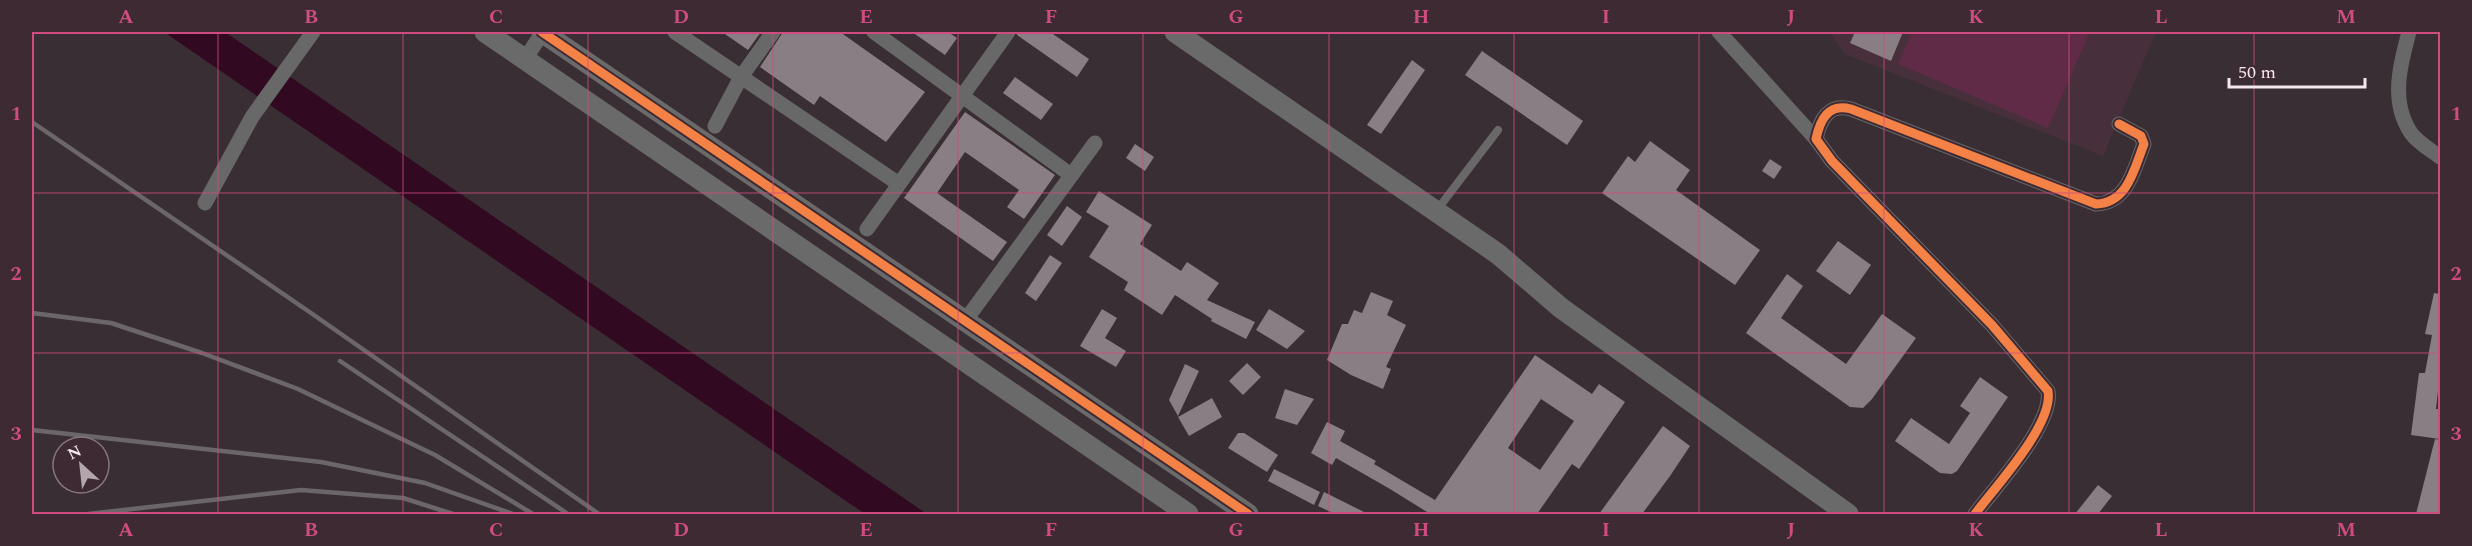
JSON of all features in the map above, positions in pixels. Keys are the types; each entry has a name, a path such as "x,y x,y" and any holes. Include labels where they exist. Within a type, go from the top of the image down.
{"street":[{"path":"205,203 252,117 313,32"},
{"path":"485,32 1188,514"},
{"path":"525,58 542,32 1248,514"},
{"path":"675,32 899,184"},
{"path":"715,126 741,77 773,32"},
{"path":"874,32 1071,175"},
{"path":"867,229 1008,32"},
{"path":"1175,32 1498,254 1562,308 1848,514"},
{"path":"1719,32 1816,139 1832,161 1992,325 2048,391 2049,399 2044,419 1975,514"},
{"path":"2409,32 2400,65 2397,92 2411,133 2420,143 2440,157"},
{"path":"1816,139 1819,125 1831,110 1841,106 2096,204 2108,204 2118,198 2126,186 2144,144 2141,136 2119,124"},
{"path":"965,321 1095,143"}],"lane":[{"path":"1436,211 1498,130"}],"shaded area":[{"path":"164,32 225,32 927,514 865,514"},
{"path":"1829,32 2156,32 2103,156 1845,54"},
{"path":"1912,32 2090,32 2048,128 1898,64"}],"building":[{"path":"722,32 761,32 748,50"},
{"path":"783,32 840,32 925,92 886,142 820,96 814,105 760,67"},
{"path":"912,32 948,32 957,38 945,55"},
{"path":"1018,32 1050,32 1089,59 1077,77 1017,35"},
{"path":"1855,32 1903,32 1891,61 1850,43"},
{"path":"1482,51 1583,121 1567,145 1465,75"},
{"path":"1412,60 1425,70 1381,134 1367,125"},
{"path":"1015,77 1053,104 1041,120 1003,93"},
{"path":"965,112 1055,175 1024,219 1007,207 1019,190 965,152 937,193 1007,242 993,261 904,198"},
{"path":"1650,141 1690,170 1676,190 1760,250 1735,285 1602,193 1628,156 1635,162"},
{"path":"1135,144 1154,157 1145,171 1126,158"},
{"path":"1770,159 1782,167 1774,179 1762,171"},
{"path":"1099,191 1152,225 1140,244 1181,271 1187,262 1219,283 1207,300 1255,322 1246,339 1211,321 1212,319 1175,295 1162,315 1124,290 1128,282 1089,257 1109,226 1086,212"},
{"path":"1067,206 1082,217 1062,246 1047,235"},
{"path":"1838,241 1871,265 1850,295 1816,271"},
{"path":"1050,255 1062,263 1036,301 1025,293"},
{"path":"1787,274 1803,286 1781,318 1846,364 1882,314 1916,338 1863,408 1850,407 1746,333"},
{"path":"1371,292 1393,301 1387,315 1406,325 1386,367 1391,369 1383,389 1351,375 1327,360 1342,324 1348,324 1354,310 1362,313"},
{"path":"2434,293 2440,294 2440,372 2436,409 2440,409 2440,439 2411,435 2419,373 2425,373 2432,335 2425,334"},
{"path":"1102,309 1117,318 1105,338 1126,351 1116,367 1080,346"},
{"path":"1269,309 1305,331 1287,349 1256,330"},
{"path":"1535,355 1592,394 1599,384 1625,402 1579,469 1572,464 1537,514 1425,514 1427,512 1336,458 1332,465 1311,453 1327,422 1345,431 1340,441 1376,461 1374,464 1435,500","holes":["1541,399 1574,421 1540,470 1508,448"]},
{"path":"1247,363 1261,377 1243,395 1229,381"},
{"path":"1185,364 1199,371 1178,416 1169,400"},
{"path":"1980,377 2008,397 1957,471 1952,474 1940,473 1895,441 1911,418 1949,444 1970,413 1960,406"},
{"path":"1285,389 1314,399 1297,425 1275,418"},
{"path":"1212,398 1222,417 1189,436 1178,417"},
{"path":"1663,426 1690,446 1670,476 1642,514 1599,514"},
{"path":"1238,433 1244,433 1278,455 1267,472 1228,448"},
{"path":"2435,439 2440,440 2440,514 2416,514"},
{"path":"1274,469 1320,492 1314,505 1268,481"},
{"path":"2098,485 2112,496 2098,514 2075,514"},
{"path":"1324,492 1368,514 1335,514 1318,506"}],"railway":[{"path":"32,122 599,514"},
{"path":"32,313 111,323 202,353 298,389 435,455 533,514"},
{"path":"340,361 568,514"},
{"path":"32,430 321,462 425,483 513,514"},
{"path":"88,514 301,490 403,498 453,514"}],"cycle path":[{"path":"542,32 1248,514"},
{"path":"1975,514 2033,437 2047,405 2048,391 1992,325 1832,161 1816,139 1820,125 1826,115 1836,108 1851,109 2096,204 2116,198 2123,191 2133,174 2144,144 2141,136 2119,124"}]}
